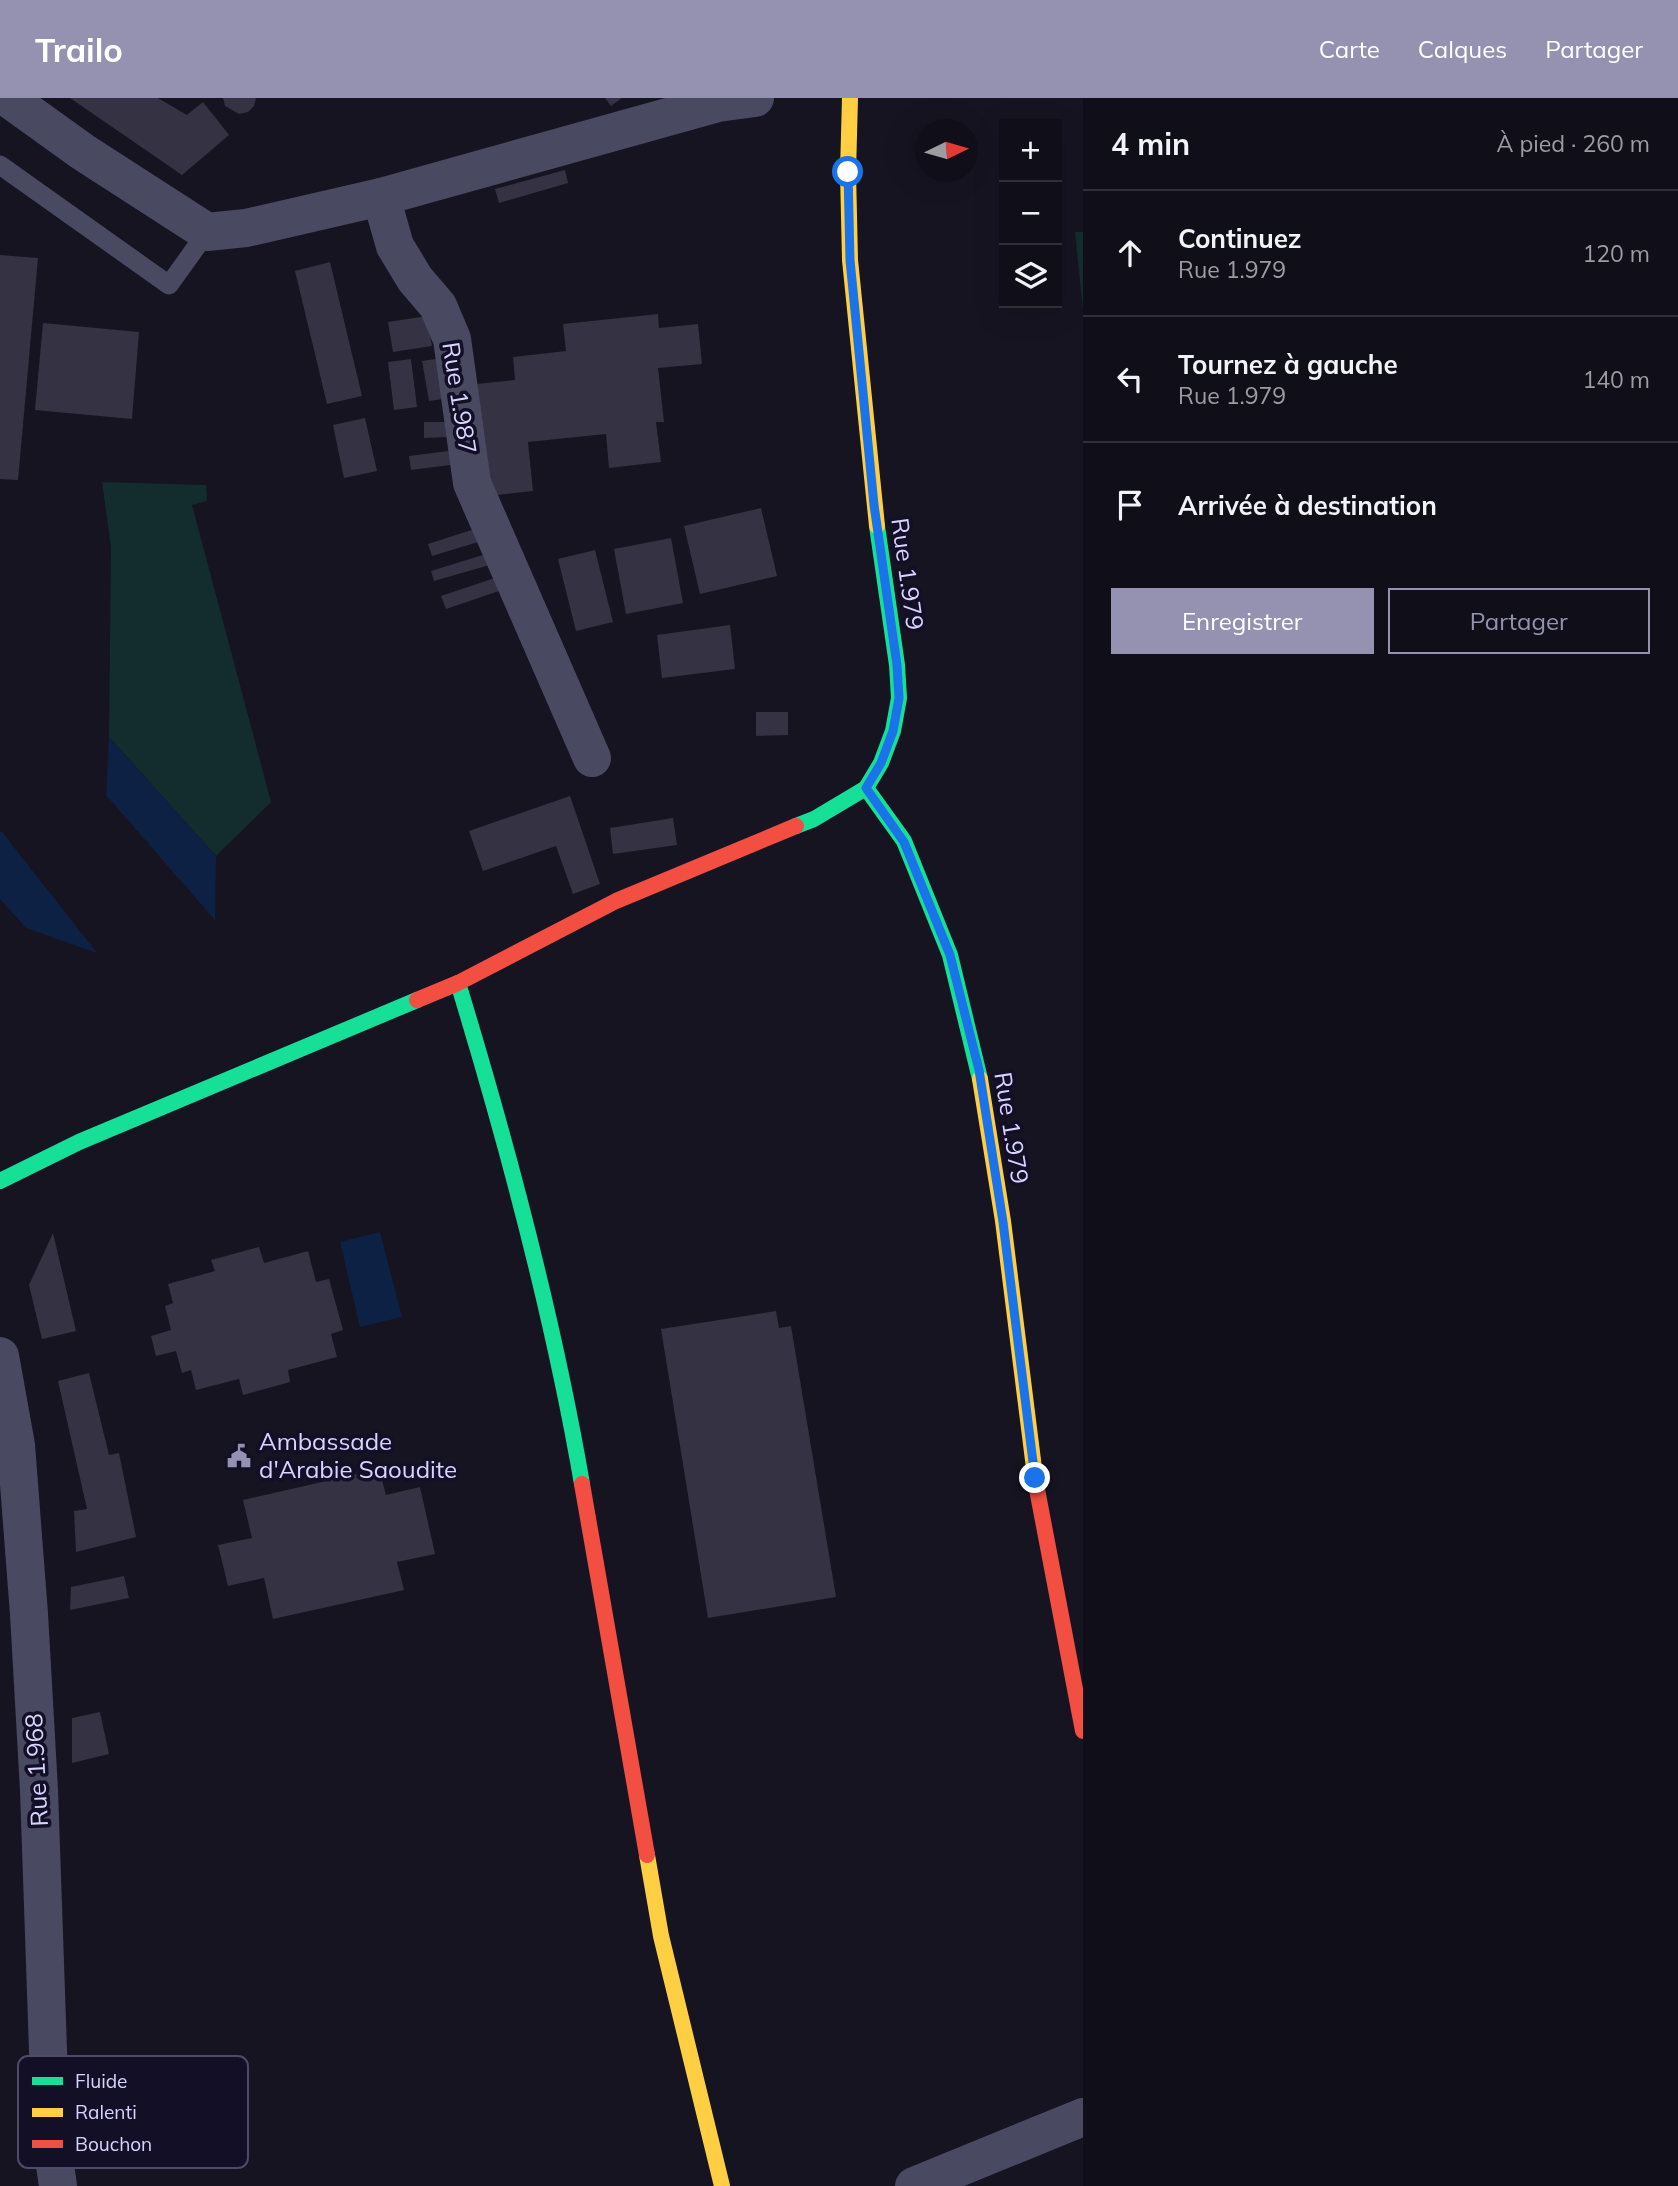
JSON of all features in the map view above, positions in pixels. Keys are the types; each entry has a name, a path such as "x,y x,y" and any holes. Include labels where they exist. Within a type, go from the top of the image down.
{"street":[{"path":"11,99 83,152 206,232 246,228 381,198 718,103 755,98"},
{"name":"Rue 1.979","path":"850,98 850,260 874,505 897,665 899,698 893,731 881,763 866,788 904,842 950,955 979,1070 1003,1222 1035,1478 1083,1731"},
{"name":"Rue 1.987","path":"381,198 395,246 415,279 438,306 452,339 472,483 593,758"},
{"path":"0,1181 79,1142 458,982 616,901 814,818 866,788"},
{"path":"458,982 492,1094 525,1220 574,1436 661,1936 722,2186"},
{"name":"Rue 1.968","path":"0,1356 16,1445 28,1601 39,1790 48,2056"},
{"path":"914,2186 1083,2117"},
{"name":"Rue 1.968","path":"55,2168 58,2186"}],"lane":[{"path":"0,165 169,285 206,232"}],"green space":[{"path":"1075,232 1083,232 1083,310"},
{"path":"102,482 206,485 207,501 192,505 271,802 216,856 109,737 111,547"}],"water":[{"path":"109,737 216,856 215,920 106,795"},
{"path":"0,832 97,953 26,928 0,899"},
{"path":"380,1232 402,1317 360,1327 340,1242"}],"building":[{"path":"70,98 158,98 187,115 203,102 229,135 182,175"},
{"path":"223,98 256,98 254,106 248,112 239,114 225,106"},
{"path":"605,98 622,98 611,106"},
{"path":"565,170 568,183 499,203 495,189"},
{"path":"0,255 38,258 18,480 0,479"},
{"path":"330,262 362,396 327,404 295,271"},
{"path":"658,314 659,328 698,324 702,364 658,368 664,422 656,422 661,462 609,468 606,434 528,442 533,491 489,496 477,384 515,380 513,357 566,351 563,324"},
{"path":"427,316 432,346 393,352 388,322"},
{"path":"43,323 139,332 132,419 35,410"},
{"path":"443,358 450,398 429,401 422,361"},
{"path":"411,359 417,407 394,410 388,362"},
{"path":"365,418 377,471 344,478 333,425"},
{"path":"424,422 450,422 450,437 424,438"},
{"path":"464,449 466,463 411,470 409,456"},
{"path":"761,508 777,576 700,594 684,526"},
{"path":"484,526 488,539 432,556 428,544"},
{"path":"671,538 683,603 626,614 614,549"},
{"path":"595,550 613,622 576,631 558,559"},
{"path":"489,553 493,564 434,581 431,571"},
{"path":"495,578 499,591 446,609 441,596"},
{"path":"730,625 735,669 662,678 657,635"},
{"path":"756,712 788,712 788,735 756,736"},
{"path":"570,796 600,884 573,894 556,846 483,871 469,831"},
{"path":"673,818 677,845 613,854 610,828"},
{"path":"53,1233 76,1331 42,1339 29,1285"},
{"path":"259,1247 264,1263 308,1251 316,1282 329,1279 343,1330 331,1334 337,1357 288,1370 290,1382 243,1395 239,1379 196,1390 191,1370 182,1373 176,1351 156,1356 151,1336 171,1330 165,1306 173,1303 168,1284 215,1271 211,1260"},
{"path":"776,1311 779,1328 791,1326 836,1597 708,1618 661,1329"},
{"path":"89,1373 109,1455 119,1453 136,1537 76,1552 74,1511 87,1509 58,1381"},
{"path":"379,1469 386,1495 420,1487 435,1554 397,1562 404,1590 273,1619 264,1578 228,1586 218,1545 252,1538 243,1500"},
{"path":"124,1576 129,1598 70,1610 71,1587"},
{"path":"100,1712 109,1754 72,1763 72,1718"}],"traffic: fast":[{"path":"796,826 814,819 866,788 881,763 893,731 899,698 897,665 877,526"},
{"path":"866,788 904,841 950,955 980,1079"},
{"path":"458,983 528,1232 557,1357 582,1484"},
{"path":"0,1181 79,1142 417,1000"}],"traffic: slow":[{"path":"850,98 850,260 877,526"},
{"path":"980,1079 1003,1221 1036,1484"},
{"path":"647,1855 661,1936 722,2186"}],"traffic: jam":[{"path":"417,1000 458,983 616,901 796,826"},
{"path":"582,1484 647,1855"},
{"path":"1036,1484 1083,1731"}],"place":[{"name":"Ambassade d'Arabie Saoudite","path":"239,1456"}],"route":[{"path":"848,172 850,260 874,505 897,665 899,698 893,731 881,763 866,788 904,842 950,955 979,1070 1003,1222 1035,1478"}]}
